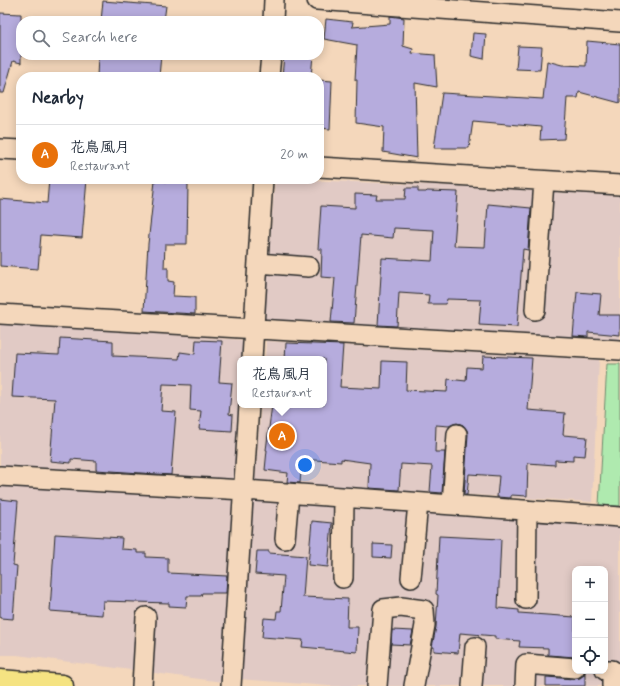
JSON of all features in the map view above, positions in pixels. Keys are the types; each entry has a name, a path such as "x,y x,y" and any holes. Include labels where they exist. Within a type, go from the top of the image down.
{"highway":[{"path":"0,681 62,686"}],"street":[{"path":"273,16 274,0"},
{"path":"317,0 620,22"},
{"path":"269,72 271,60"},
{"path":"0,149 16,150"},
{"path":"324,167 620,185"},
{"path":"535,310 544,181"},
{"path":"252,356 263,184"},
{"path":"258,263 309,267"},
{"path":"0,314 620,350"},
{"path":"231,686 249,408"},
{"path":"452,505 457,434"},
{"path":"0,476 244,490 620,517"},
{"path":"285,539 289,494"},
{"path":"343,578 344,498"},
{"path":"411,578 418,503"},
{"path":"526,599 527,510"},
{"path":"377,686 383,609 401,607 424,610 426,625 414,686"},
{"path":"142,686 146,617"},
{"path":"472,686 475,647"},
{"path":"525,686 526,664 572,668"},
{"path":"608,670 612,670 612,686"}],"shaded area":[{"path":"324,181 434,185 620,196 620,346 263,330 275,184 324,184"},
{"path":"0,323 244,340 243,356 237,356 237,408 239,408 235,479 139,478 0,471"},
{"path":"266,341 599,360 592,502 255,482 261,408 327,408 327,356 265,356"},
{"path":"0,483 234,497 223,682 17,655 0,655"},
{"path":"251,497 620,524 620,686 329,686 239,679"}],"green space":[{"path":"607,364 620,364 620,506 599,505"}],"building":[{"path":"103,1 166,6 165,16 102,16"},
{"path":"0,13 21,14 21,16 16,16 16,60 21,60 21,63 13,61 4,93 0,93"},
{"path":"390,16 404,18 403,46 413,49 412,53 435,55 437,87 415,83 417,158 383,152 384,127 356,123 357,80 355,80 357,45 324,39 326,19 353,22 352,27 390,24"},
{"path":"473,33 486,34 484,59 471,56"},
{"path":"587,41 620,44 620,103 579,92 578,98 567,98 564,139 540,140 541,127 473,121 469,148 434,148 442,93 543,99 547,61 562,65 586,66"},
{"path":"518,46 542,47 540,70 516,69"},
{"path":"98,60 161,60 159,72 97,72"},
{"path":"284,60 313,60 311,72 282,72"},
{"path":"324,80 332,81 330,129 324,128"},
{"path":"49,184 87,184 82,238 41,235 38,269 0,266 0,199 47,203"},
{"path":"155,184 188,184 187,244 165,244 164,268 168,268 168,281 174,282 173,296 195,297 195,314 144,311 148,244"},
{"path":"406,188 418,188 418,192 458,192 454,246 485,247 488,204 531,208 528,250 523,249 517,327 479,325 481,300 447,299 446,304 428,304 429,295 399,293 397,326 378,325 382,258 432,261 434,230 394,228 393,238 361,235 354,323 331,322 335,278 321,277 322,249 318,249 321,206 355,208 355,194 377,195 376,199 405,199"},
{"path":"577,292 601,294 599,315 620,315 620,335 588,332 588,337 573,336"},
{"path":"60,338 113,341 113,356 179,359 180,352 195,354 196,340 222,341 219,382 232,383 229,414 233,415 232,431 199,429 201,411 190,410 191,385 163,384 161,411 176,412 171,475 96,470 96,461 71,459 71,463 50,461 55,399 12,397 15,353 59,355"},
{"path":"286,343 343,345 340,387 381,389 382,361 407,362 406,390 447,392 448,379 466,381 467,367 482,368 483,356 532,358 528,410 565,413 563,435 587,437 585,456 573,455 573,461 555,460 555,465 528,463 527,496 511,495 511,498 497,497 499,476 469,474 467,495 464,495 468,434 463,425 457,423 449,426 436,425 435,452 445,452 442,493 430,492 432,466 401,464 399,490 369,488 370,463 341,459 341,462 302,459 300,483 287,482 288,473 265,470 272,408 327,408 327,356 285,356"},
{"path":"0,499 18,501 13,565 17,566 13,619 0,618"},
{"path":"312,521 332,523 328,567 308,565"},
{"path":"55,534 122,538 121,549 137,550 137,553 146,553 146,557 168,558 168,573 227,576 226,593 202,593 201,596 187,596 186,607 169,606 169,603 103,601 102,615 50,611"},
{"path":"439,536 501,539 498,608 519,610 519,613 572,617 572,657 548,655 548,648 519,647 520,641 495,639 495,636 460,633 458,653 434,651 434,647 432,647 436,627 438,595 436,594"},
{"path":"373,544 392,545 391,558 373,557"},
{"path":"257,551 269,551 269,553 306,556 303,597 348,599 347,627 358,627 357,652 302,647 303,640 262,637 264,618 276,619 277,611 281,611 284,576 255,574"},
{"path":"392,630 413,631 410,645 391,644"},
{"path":"585,674 585,686 546,686 546,677 574,679 580,678"}],"place":[{"name":"花鳥風月","path":"282,436"}]}
